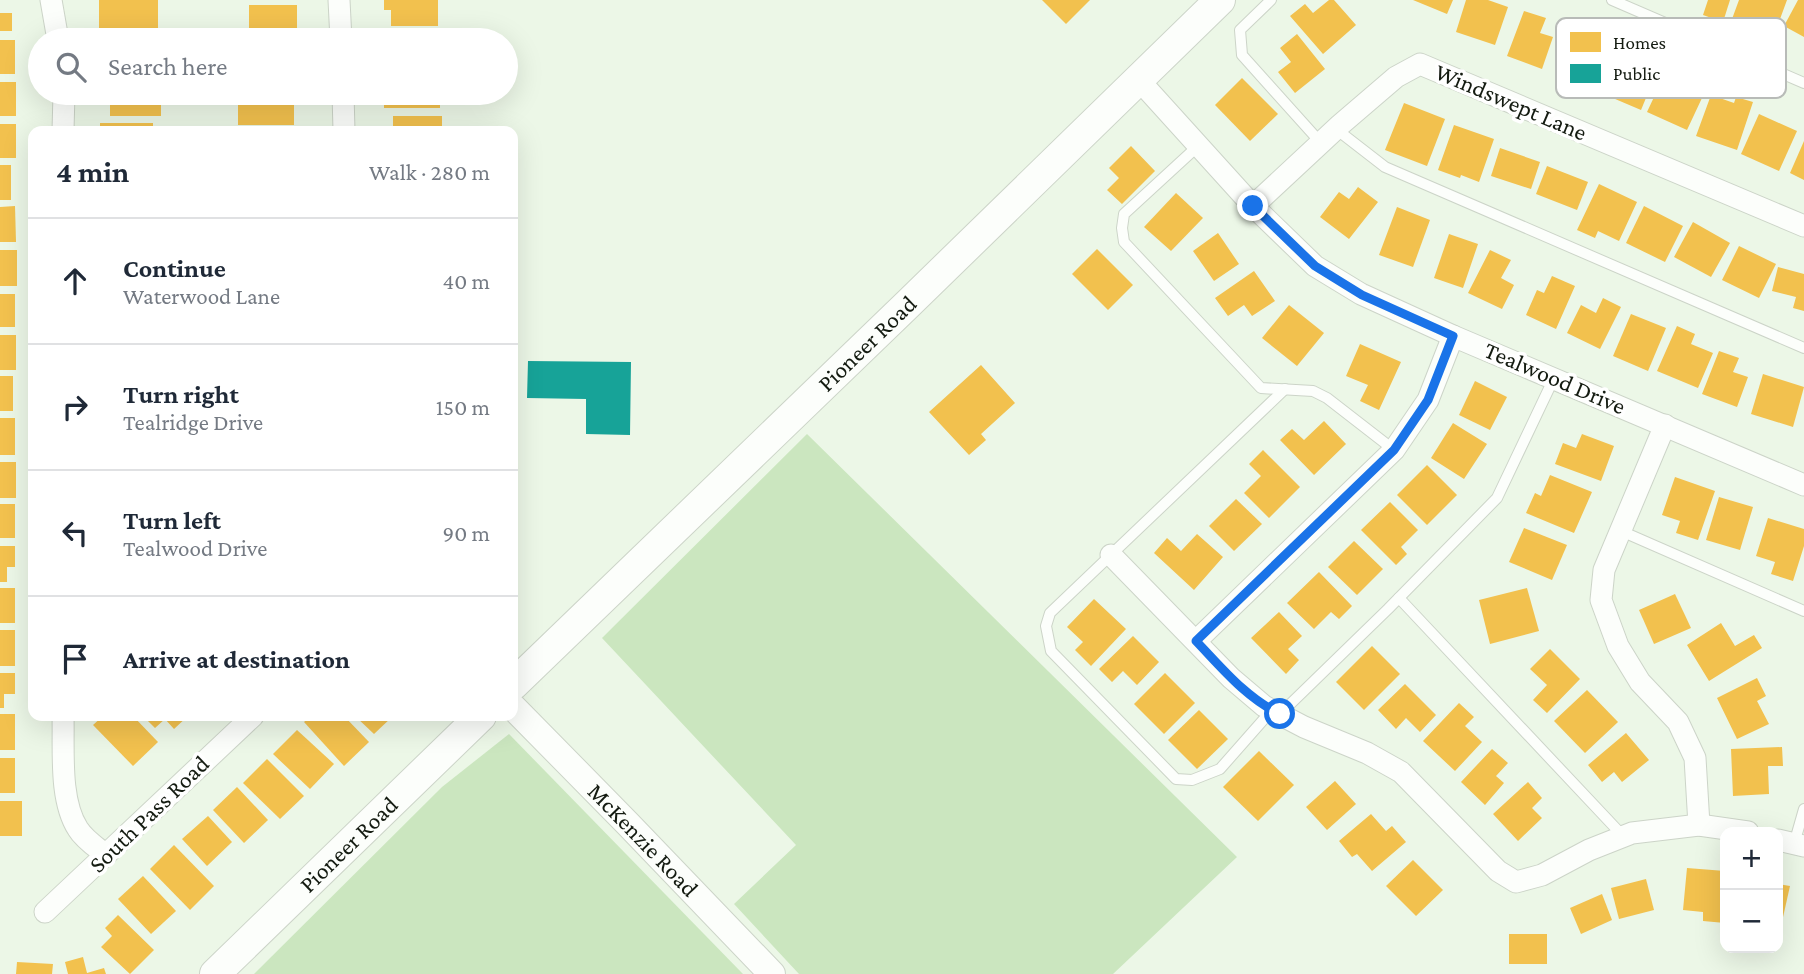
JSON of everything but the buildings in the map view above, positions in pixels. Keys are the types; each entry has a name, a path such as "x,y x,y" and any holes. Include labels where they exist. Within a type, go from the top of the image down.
{"main road":[{"name":"Pioneer Road","path":"518,680 1220,0"},
{"name":"Pioneer Road","path":"215,974 476,721"}],"street":[{"path":"51,0 56,28"},
{"path":"339,0 340,28"},
{"name":"Windswept Lane","path":"1253,206 1396,77 1420,64 1804,226"},
{"name":"Tealwood Drive","path":"1138,79 1253,206 1315,266 1362,295 1804,485"},
{"path":"63,126 64,105"},
{"path":"343,105 344,126"},
{"path":"1196,641 1394,450 1428,400 1453,336"},
{"path":"1665,425 1604,569 1601,600 1618,646 1640,682 1678,722 1695,758 1699,825"},
{"path":"1111,555 1231,678 1264,706 1304,727 1367,753 1401,772 1498,871 1516,882 1542,875 1588,850 1632,833 1699,825 1720,828"},
{"name":"McKenzie Road","path":"518,713 772,974"},
{"path":"63,721 65,789 69,810 78,829 106,855"},
{"name":"South Pass Road","path":"45,912 248,721"}],"lane":[{"path":"1271,0 1240,30 1242,55 1328,136 1385,167 1804,348"},
{"path":"1612,0 1654,18"},
{"path":"1786,75 1804,83"},
{"path":"1198,146 1124,214 1124,242 1261,388 1313,391 1327,398 1394,450"},
{"path":"1285,389 1050,613 1046,626 1051,651 1176,779 1192,780 1220,769 1276,712 1399,598 1497,498 1554,378"},
{"path":"1621,531 1804,611"},
{"path":"1399,598 1623,836"},
{"path":"1792,843 1804,809"}],"green space":[{"path":"807,434 1237,857 1113,974 799,974 734,904 796,845 602,638"},
{"path":"509,734 743,974 254,974 442,787"}],"route":[{"path":"1253,206 1315,266 1362,295 1453,336 1428,400 1394,450 1196,641 1231,678 1264,706 1280,714"}]}
